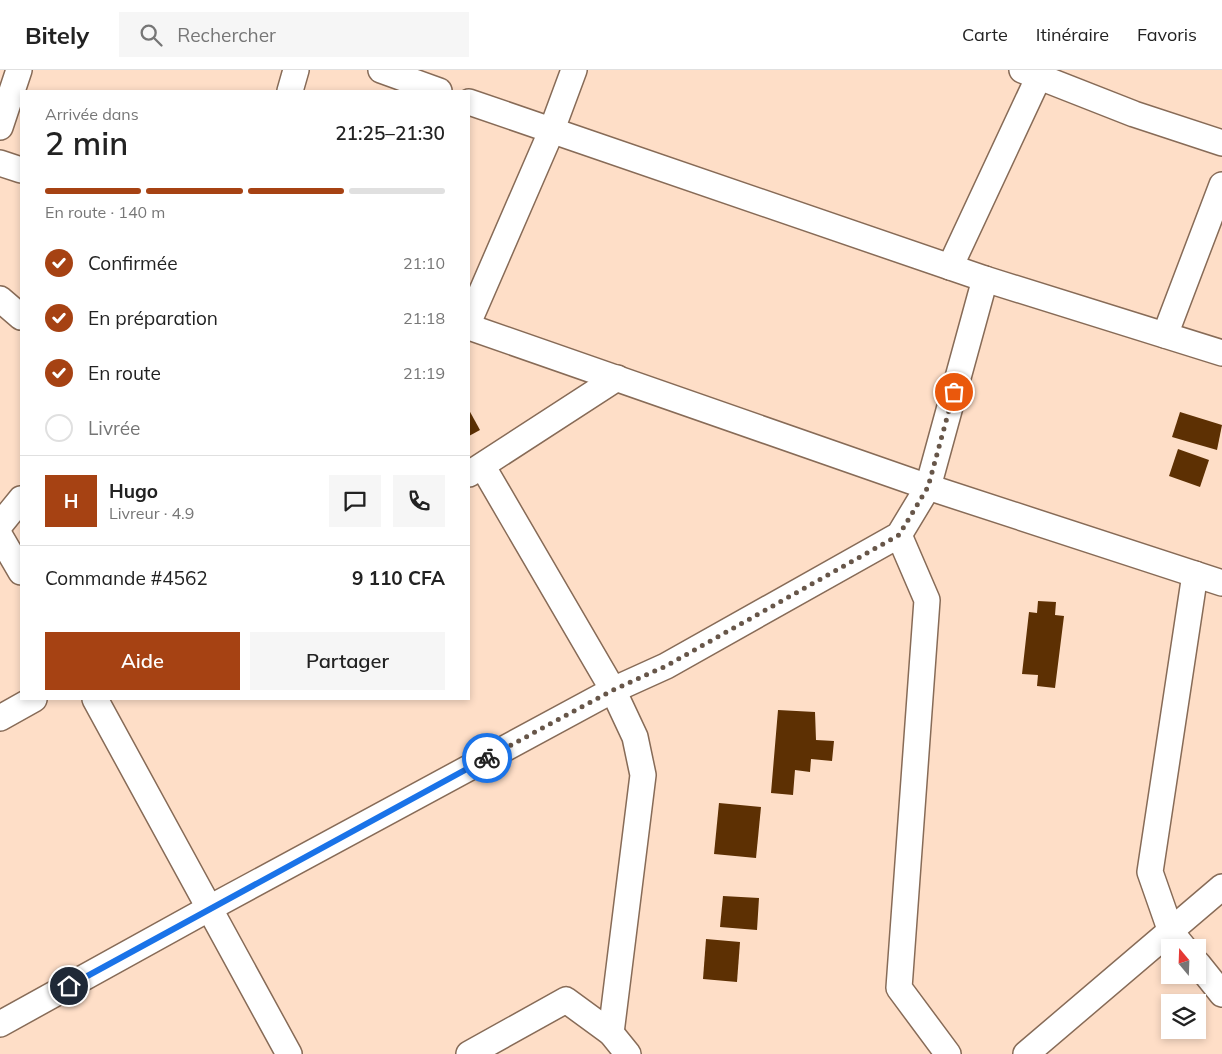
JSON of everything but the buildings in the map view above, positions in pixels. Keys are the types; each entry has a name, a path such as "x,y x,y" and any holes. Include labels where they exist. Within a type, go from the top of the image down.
{"street":[{"path":"0,127 20,70"},
{"path":"290,90 296,70"},
{"path":"381,70 436,90"},
{"path":"470,319 551,132 574,70"},
{"path":"950,267 1035,72 1134,114 1222,143"},
{"path":"470,102 551,132 985,279 1222,353"},
{"path":"0,163 20,170"},
{"path":"1165,335 1222,184"},
{"path":"0,1024 613,690 666,666 899,535 928,487 985,279"},
{"path":"0,299 20,316"},
{"path":"470,327 928,487 1222,583"},
{"path":"611,1033 643,775 635,737 613,690 476,470 616,378"},
{"path":"0,525 20,500"},
{"path":"899,535 927,600 899,988 948,1054"},
{"path":"0,536 20,570"},
{"path":"1178,939 1150,872 1195,574"},
{"path":"0,718 32,700"},
{"path":"96,700 208,909 289,1054"},
{"path":"1179,939 1222,887"},
{"path":"1026,1054 1161,953"},
{"path":"1206,974 1222,994"},
{"path":"469,1054 566,1000 611,1033 628,1054"}],"way so far":[{"path":"487,758 613,690 666,666 899,535 928,487 954,392"}],"route":[{"path":"69,986 487,758"}]}
